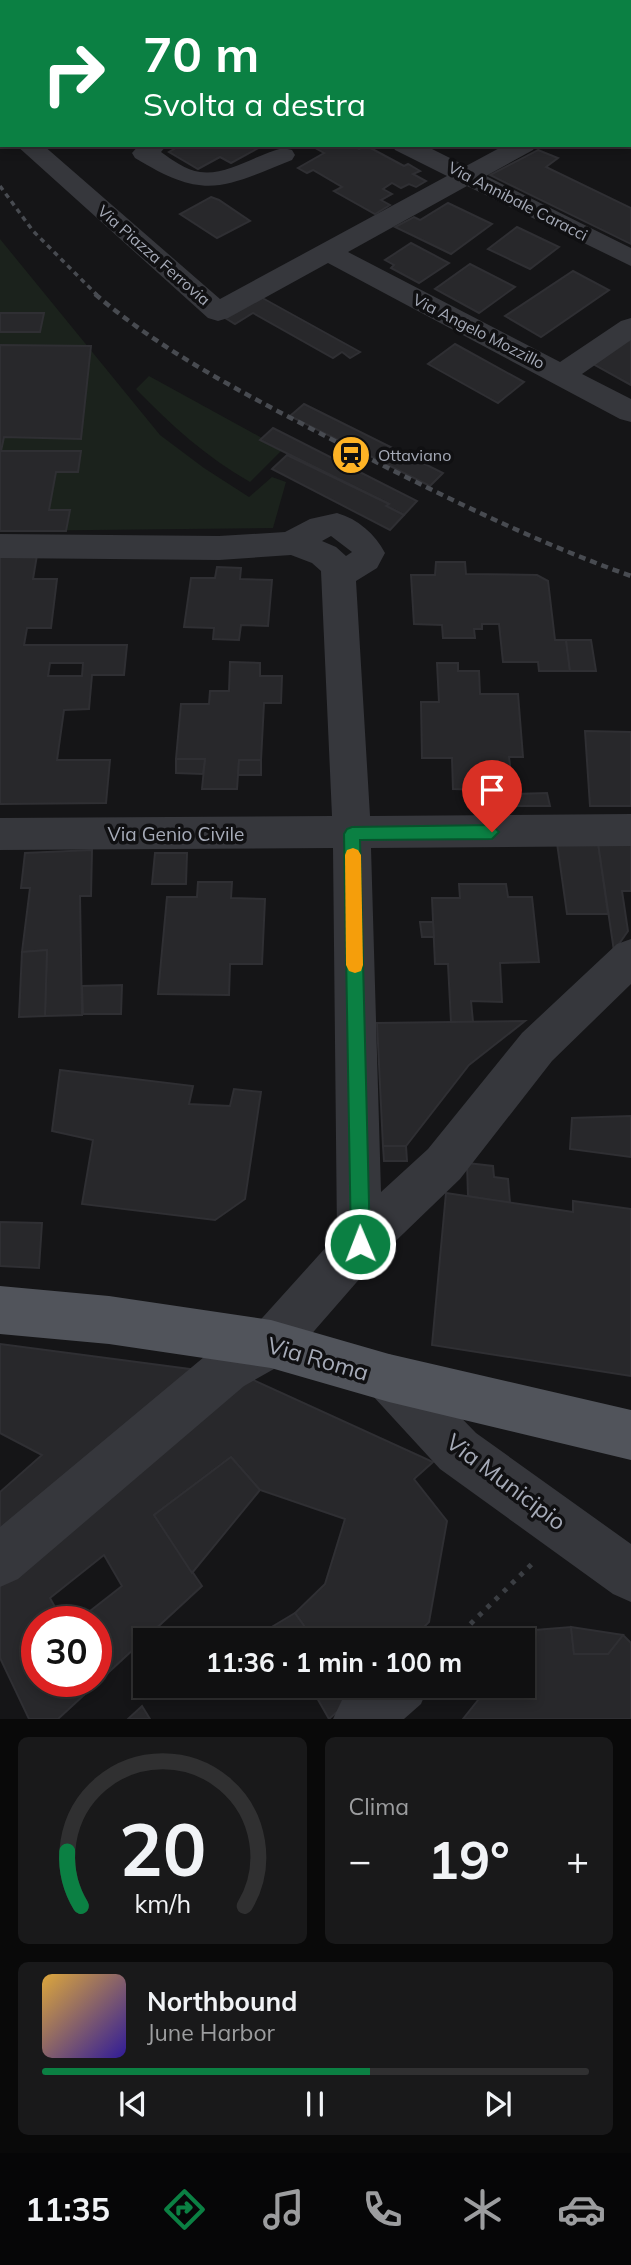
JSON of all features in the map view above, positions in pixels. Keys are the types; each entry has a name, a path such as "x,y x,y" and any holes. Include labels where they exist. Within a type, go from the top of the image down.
{"main road":[{"name":"Via Roma","path":"0,1310 109,1320 271,1344 389,1378 631,1434"}],"street":[{"name":"Via Piazza Ferrovia","path":"30,147 218,312 327,252"},
{"path":"152,147 144,153 181,174 204,180 256,166 283,155"},
{"name":"Via Annibale Caracci","path":"408,147 631,258"},
{"path":"327,252 520,147"},
{"name":"Via Angelo Mozzillo","path":"327,252 563,373 631,412"},
{"path":"563,373 631,327"},
{"path":"0,546 219,548 291,543 324,555 335,565 340,575 352,834 360,1244"},
{"name":"Via Genio Civile","path":"0,834 352,834 631,830"},
{"path":"0,1561 227,1368 271,1344 360,1244 444,1164 537,1047 631,957"},
{"name":"Via Municipio","path":"389,1378 458,1451 631,1576"},
{"path":"361,1719 386,1698"}],"path":[{"path":"466,1628 568,1528"}],"shaded area":[{"path":"0,239 160,435 249,497 272,477 286,482 273,528 0,531"},
{"path":"149,376 281,451 250,482 190,440 136,389"}],"building":[{"path":"178,147 260,147 231,163 220,157 198,169 169,152"},
{"path":"314,147 369,147 404,166 408,164 420,171 413,174 426,181 416,187 409,184 401,188 392,183 383,189 392,194 381,200 390,205 375,214 334,191 342,187 313,170 307,173 298,168 324,153"},
{"path":"538,150 558,158 546,167 631,208 631,244 490,175"},
{"path":"211,197 250,221 217,238 180,214"},
{"path":"448,203 492,224 451,254 395,227 414,217 420,220"},
{"path":"517,227 559,247 530,269 488,249"},
{"path":"411,243 449,263 419,283 391,268 394,265 385,260"},
{"path":"470,264 515,287 479,313 435,289"},
{"path":"573,271 609,290 541,337 505,316"},
{"path":"257,295 360,352 350,358 342,352 333,358 253,313 235,324 219,314"},
{"path":"0,313 44,313 40,332 0,332"},
{"path":"625,338 631,341 631,385 591,363"},
{"path":"455,344 524,382 498,403 428,364"},
{"path":"0,345 91,346 81,439 4,437 1,451 81,451 78,472 56,472 49,510 70,510 66,531 0,531"},
{"path":"304,404 443,473 430,486 290,416"},
{"path":"273,428 417,501 404,515 386,506 389,504 260,440"},
{"path":"287,455 389,504 386,506 404,515 390,530 272,469"},
{"path":"37,555 33,579 57,579 51,628 27,628 24,645 127,645 124,675 92,675 89,709 64,710 57,760 110,760 106,803 0,804 0,556","holes":["50,663 83,663 82,676 48,676"]},
{"path":"436,562 465,562 466,574 537,575 548,581 555,640 566,640 570,671 539,671 538,662 503,662 499,624 482,624 482,629 474,629 475,638 443,638 442,625 414,624 411,575 435,575"},
{"path":"217,567 241,568 240,579 272,580 268,626 241,625 239,640 213,639 214,628 184,627 191,578 215,578"},
{"path":"566,640 591,640 596,671 570,671"},
{"path":"230,662 260,663 260,676 282,676 281,703 264,703 261,760 239,760 237,789 202,789 205,759 176,759 181,704 209,704 210,691 229,691"},
{"path":"437,663 458,663 458,671 479,671 480,694 518,694 523,757 509,757 512,782 486,781 486,790 453,789 452,758 422,758 421,702 439,702"},
{"path":"585,731 631,732 631,806 590,806"},
{"path":"176,759 205,759 203,774 176,773"},
{"path":"239,760 261,760 261,775 238,775"},
{"path":"547,793 550,806 516,806 514,794"},
{"path":"557,843 598,843 608,914 567,914"},
{"path":"598,843 631,843 631,891 622,891 628,931 614,951"},
{"path":"92,850 91,896 80,896 82,1015 45,1016 47,950 22,952 30,888 21,888 25,853"},
{"path":"155,853 187,853 186,884 152,884"},
{"path":"198,882 232,882 231,898 265,899 262,964 230,964 229,995 158,994 167,897 197,897"},
{"path":"459,884 506,884 508,897 532,897 539,962 500,963 502,1002 471,1001 473,1022 451,1022 448,964 435,964 432,898 460,898"},
{"path":"420,922 433,922 434,937 422,937"},
{"path":"47,950 45,1016 19,1017 22,952"},
{"path":"122,985 121,1014 83,1014 82,986"},
{"path":"525,1021 469,1065 406,1146 383,1146 377,1023"},
{"path":"60,1070 193,1086 189,1104 230,1106 234,1089 261,1092 245,1199 215,1220 82,1204 93,1140 52,1131"},
{"path":"631,1116 631,1157 570,1149 572,1118"},
{"path":"383,1146 406,1146 407,1161 384,1161"},
{"path":"467,1163 493,1166 494,1177 508,1179 510,1203 468,1196"},
{"path":"446,1193 573,1212 573,1201 631,1209 631,1376 432,1345"},
{"path":"0,1222 42,1223 39,1268 0,1266"},
{"path":"0,1344 205,1371 0,1554 0,1492 42,1455 0,1433"},
{"path":"238,1373 433,1462 414,1479 447,1521 429,1622 423,1628 306,1628 295,1613 325,1584 345,1519 260,1490 231,1457 154,1515 202,1586 157,1628 133,1628 133,1650 112,1669 112,1606 96,1606 122,1586 104,1555 50,1598 54,1606 21,1606 21,1697 82,1697 58,1719 29,1719 0,1658 0,1581"},
{"path":"231,1457 260,1490 192,1573 154,1515"},
{"path":"295,1613 306,1628 270,1628"},
{"path":"571,1627 574,1654 608,1654 623,1635 631,1643 631,1719 463,1719 480,1698 535,1698 535,1630"},
{"path":"571,1627 623,1635 608,1654 574,1654"},
{"path":"317,1698 353,1698 329,1719"},
{"path":"142,1706 150,1719 128,1719"}],"railway":[{"path":"0,186 33,231 97,295"},
{"path":"95,294 179,355 300,423 479,512 554,546 631,576"}],"slow traffic":[{"path":"353,855 355,965"}],"place":[{"name":"Ottaviano","path":"351,455"}],"route":[{"path":"360,1244 352,834 492,832"}]}
